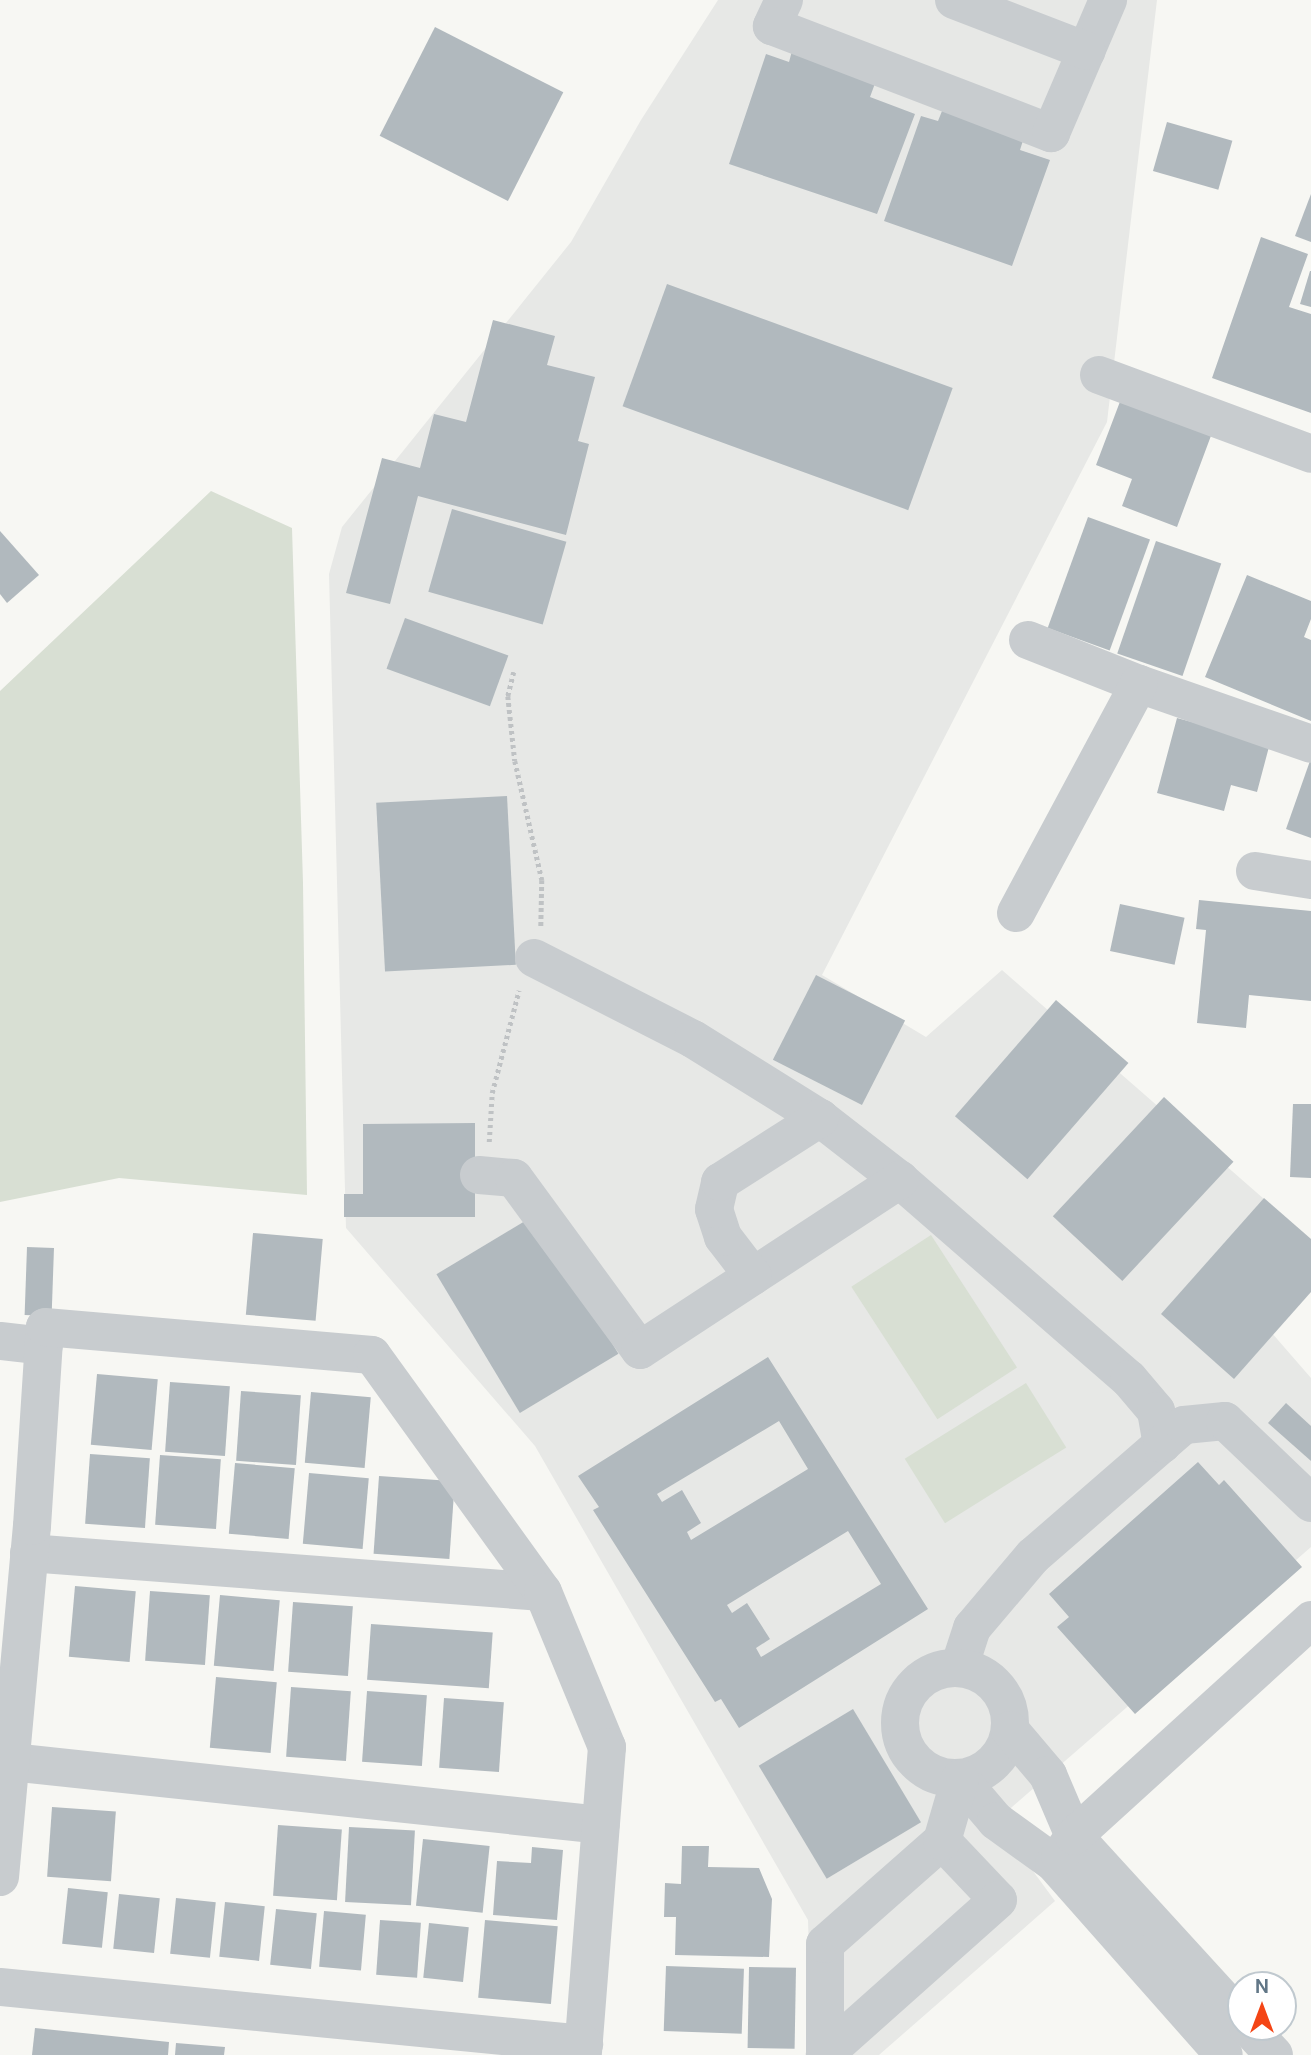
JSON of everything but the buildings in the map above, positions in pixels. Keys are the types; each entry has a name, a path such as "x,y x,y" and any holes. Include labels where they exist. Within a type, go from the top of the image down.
{"street":[{"path":"784,0 772,26 1051,132 1108,0"},
{"path":"954,0 1087,51"},
{"path":"1099,375 1311,454"},
{"path":"1028,640 1139,684 1311,744"},
{"path":"1016,913 1139,684"},
{"path":"1255,872 1311,880"},
{"path":"534,958 693,1039 820,1118 901,1180 1129,1379 1156,1411 1162,1444"},
{"path":"754,1276 723,1237 714,1209 720,1182 820,1118"},
{"path":"479,1175 514,1178 640,1350 901,1180"},
{"path":"0,1877 11,1762 8,1710 20,1534 45,1327 372,1355 543,1592 607,1747 584,2049 0,1987"},
{"path":"0,1341 44,1346"},
{"path":"959,1668 972,1629 1033,1556 1184,1425 1225,1421 1311,1503"},
{"path":"20,1534 543,1592"},
{"path":"1064,1850 1311,1620"},
{"path":"942,1841 998,1900 825,2054 825,1944 942,1841 960,1779 993,1763 1004,1748 1010,1730 1009,1710 1002,1693 989,1679 972,1670 959,1668 934,1671 918,1681 907,1694 901,1710 899,1727 904,1745 913,1759 926,1770 960,1779 996,1821 1064,1850 1227,2006"},
{"path":"1010,1730 1048,1775 1064,1850 1224,2055"},
{"path":"11,1762 601,1825"},
{"path":"1261,2041 1274,2055"}],"shaded area":[{"path":"718,0 1157,0 1107,422 822,975 926,1037 1002,970 1311,1240 1271,1332 1311,1378 1311,1547 996,1821 1055,1901 879,2055 812,2055 808,1920 535,1446 346,1228 329,574 342,527 571,242 641,120"},
{"path":"211,491 292,528 303,883 307,1195 119,1178 0,1202 0,691"},
{"path":"931,1235 1017,1368 937,1419 851,1287"},
{"path":"1026,1383 1066,1447 945,1523 905,1459"}]}
